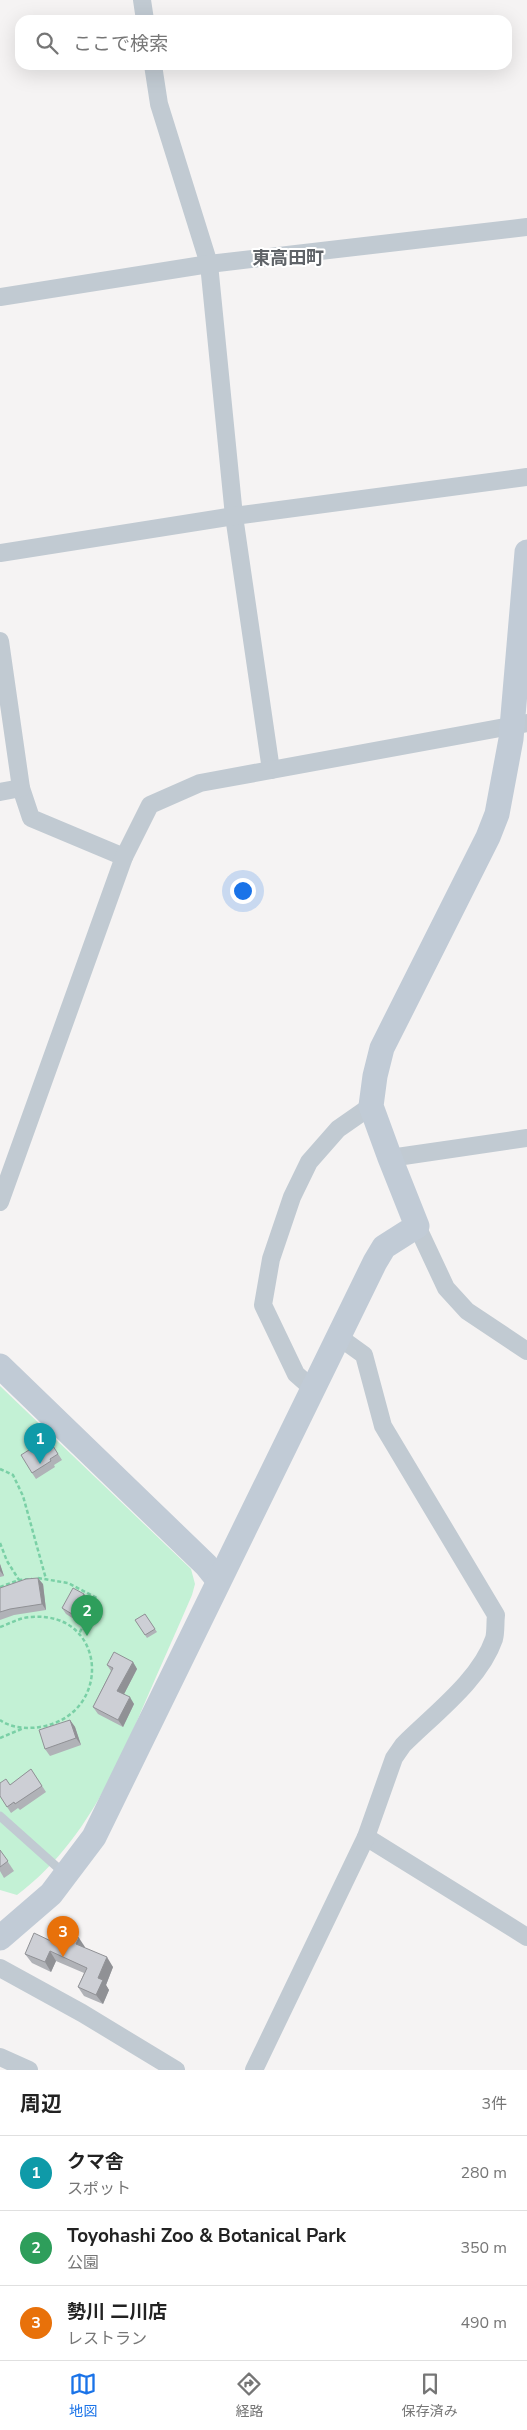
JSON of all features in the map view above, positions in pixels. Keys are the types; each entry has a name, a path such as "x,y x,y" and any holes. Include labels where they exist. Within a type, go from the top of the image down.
{"street":[{"path":"142,0 144,15"},
{"path":"154,70 159,104 209,264 234,516 271,770"},
{"path":"0,297 209,264 527,227"},
{"path":"0,553 234,516 527,476"},
{"path":"527,552 519,724 511,739 497,814 488,837 382,1048 375,1076 371,1106 418,1226 446,1288 467,1311 527,1351"},
{"path":"0,641 22,788 31,818 124,857"},
{"path":"0,1202 124,857 150,805 200,783 519,724"},
{"path":"0,792 22,788"},
{"path":"313,1389 296,1374 263,1305 271,1259 292,1197 309,1162 338,1129 371,1106"},
{"path":"390,1158 527,1138"},
{"path":"2,1932 51,1894 94,1837 218,1580 384,1248 418,1226"},
{"path":"254,2070 366,1837 394,1758 403,1745 473,1676 485,1659 495,1636 496,1615 383,1426 364,1355 339,1337"},
{"path":"0,1366 199,1558 218,1580"},
{"path":"366,1837 527,1937"},
{"path":"0,1968 82,2013 176,2070"},
{"path":"0,2057 29,2070"}],"lane":[{"path":"0,1816 57,1867"}],"path":[{"path":"0,1469 13,1475 23,1496 46,1579"},
{"path":"0,1544 19,1580"},
{"path":"0,1587 19,1580 46,1579 73,1585 97,1598 78,1634"},
{"path":"0,1627 21,1618 42,1616 62,1622 78,1634 89,1650 94,1668 87,1695 75,1710 60,1721 26,1728 0,1738"},
{"path":"0,1720 10,1725 26,1728"}],"green space":[{"path":"0,1386 191,1569 195,1584 192,1595 109,1781 78,1831 60,1854 40,1876 17,1895 0,1890"}],"building":[{"path":"48,1438 58,1454 50,1459 51,1461 32,1473 21,1455"},
{"path":"38,1578 42,1604 0,1612 0,1588 26,1579"},
{"path":"73,1588 84,1594 72,1614 62,1608"},
{"path":"145,1614 155,1629 145,1635 135,1620"},
{"path":"114,1652 133,1662 117,1691 130,1697 118,1720 93,1707 113,1668 107,1665"},
{"path":"70,1720 76,1738 45,1749 39,1730"},
{"path":"31,1769 42,1786 15,1804 14,1802 7,1807 0,1796 0,1783 6,1779 10,1785"},
{"path":"0,1850 8,1861 0,1867"},
{"path":"59,1929 79,1938 76,1944 107,1957 98,1978 103,1980 96,1995 78,1987 87,1968 50,1951 45,1962 25,1954 34,1933 53,1942"}],"place":[{"name":"クマ舎","path":"40,1464"},
{"name":"Toyohashi Zoo & Botanical Park","path":"87,1636"},
{"name":"勢川 二川店","path":"63,1957"}],"district":[{"name":"東高田町","path":"288,258"}]}
